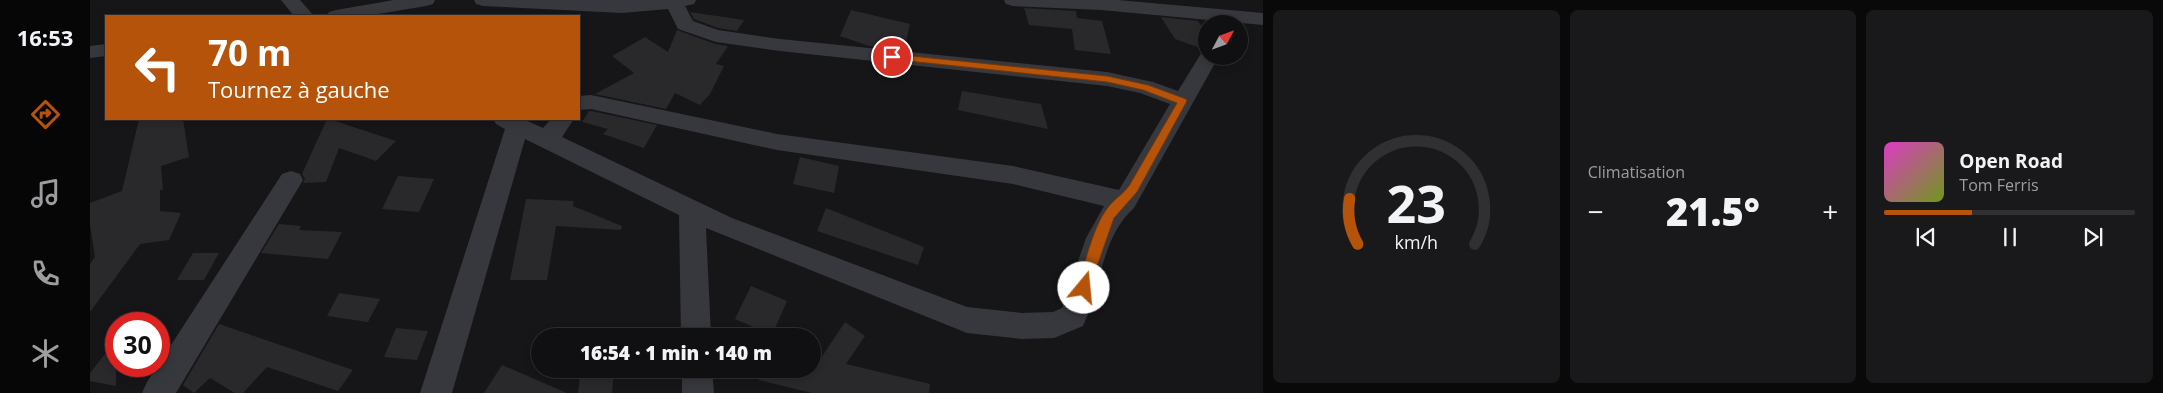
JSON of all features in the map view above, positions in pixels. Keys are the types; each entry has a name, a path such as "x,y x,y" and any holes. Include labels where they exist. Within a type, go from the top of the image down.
{"street":[{"path":"290,0 303,15"},
{"path":"342,15 426,0"},
{"path":"484,0 622,7 654,6 681,1 685,25 716,36 780,45 1107,79 1145,87 1182,101"},
{"path":"1013,0 1101,4 1198,16"},
{"path":"1248,19 1263,19"},
{"path":"90,52 105,50"},
{"path":"436,393 510,122 692,211 912,300 966,320 1022,326 1054,325 1073,317 1079,305 1100,237 1114,207 1125,201 1204,65"},
{"path":"580,103 591,102 777,142 1013,175 1125,201"},
{"path":"547,140 562,120"},
{"path":"158,393 291,180"},
{"path":"692,211 696,328"},
{"path":"697,378 698,393"}],"building":[{"path":"1024,8 1076,11 1077,18 1102,21 1111,54 1075,50 1072,29 1029,25"},
{"path":"851,10 910,24 904,50 869,46 840,36"},
{"path":"690,12 744,20 737,31 718,28 694,19"},
{"path":"1161,17 1198,21 1198,47 1175,39"},
{"path":"677,30 715,44 728,46 716,64 724,66 710,94 700,105 675,93 666,109 595,94 634,73 612,56 645,37 668,52"},
{"path":"962,91 1041,104 1048,129 958,110"},
{"path":"589,111 657,125 644,148 603,134 608,129 582,122"},
{"path":"139,120 183,120 189,157 161,166 163,190 160,190 160,211 181,213 169,240 140,244 90,312 90,264 95,257 90,225 90,203 122,191"},
{"path":"327,120 332,120 396,141 376,161 339,148 326,182 303,183 305,179 302,174"},
{"path":"800,157 839,166 834,193 793,184"},
{"path":"398,176 434,179 419,212 382,209"},
{"path":"526,199 574,201 573,206 622,226 621,230 556,226 547,280 510,280"},
{"path":"826,208 924,247 918,265 817,231"},
{"path":"279,224 301,226 299,230 342,232 328,259 261,253"},
{"path":"193,253 219,253 204,280 177,280"},
{"path":"751,286 787,301 775,328 756,328 735,319"},
{"path":"339,293 380,299 368,322 327,316"},
{"path":"845,322 865,336 846,364 930,384 929,393 812,393 759,380 759,378 821,378 821,358"},
{"path":"219,324 353,370 338,391 267,367 243,393 235,393 210,378 194,393 183,385"},
{"path":"396,328 428,331 417,360 384,357"},
{"path":"105,354 105,377 116,377 116,386 90,381 90,373"},
{"path":"502,365 567,393 484,393"},
{"path":"580,378 613,378 612,393 578,393"}],"route":[{"path":"892,57 1081,78 1107,79 1145,87 1182,101 1133,189 1125,201 1114,207 1100,237 1084,288"}]}
